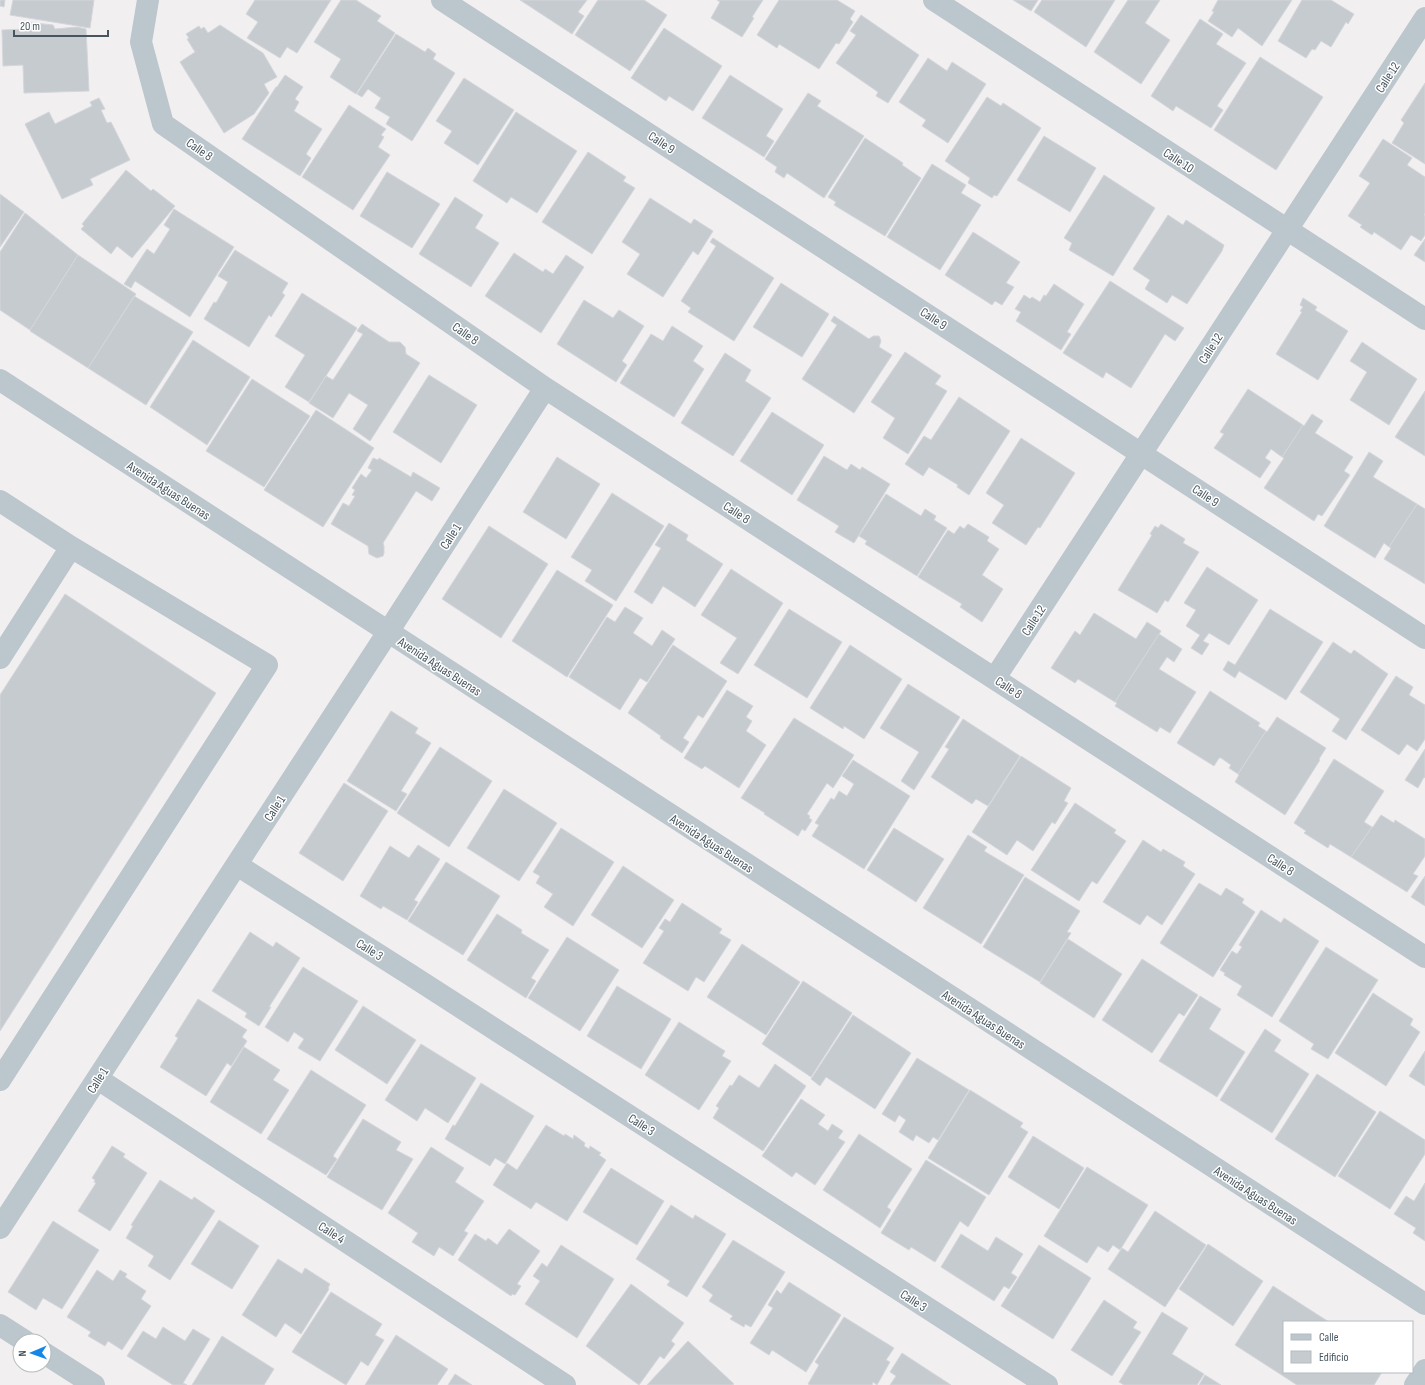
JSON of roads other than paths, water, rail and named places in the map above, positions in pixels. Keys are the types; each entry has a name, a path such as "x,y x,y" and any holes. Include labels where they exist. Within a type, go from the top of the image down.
{"street":[{"name":"Calle 8","path":"148,0 142,42 163,124 545,388 1425,957"},
{"name":"Calle 9","path":"442,0 1425,638"},
{"name":"Calle 10","path":"934,0 1425,319"},
{"name":"Calle 12","path":"995,678 1425,18"},
{"name":"Avenida Aguas Buenas","path":"0,380 1425,1304"},
{"name":"Calle 1","path":"0,1228 237,865 545,388"},
{"path":"0,501 71,547 267,665 0,1080"},
{"path":"0,658 71,547"},
{"name":"Calle 3","path":"237,865 1047,1385"},
{"name":"Calle 4","path":"98,1079 565,1385"},
{"path":"0,1325 12,1333"},
{"path":"52,1358 94,1385"},
{"path":"1415,1385 1425,1370"}]}
